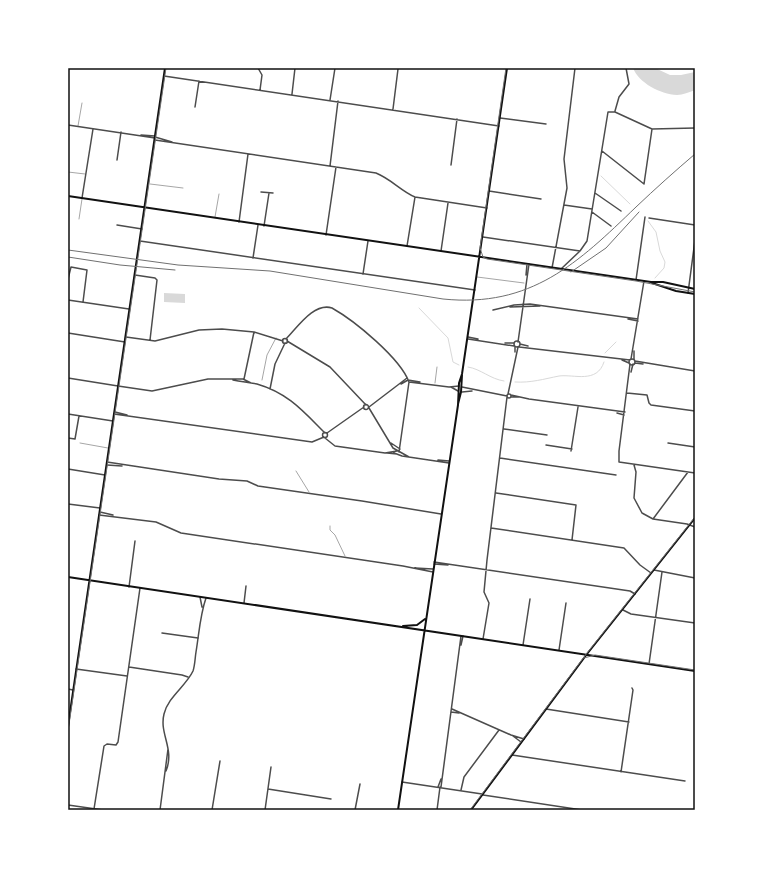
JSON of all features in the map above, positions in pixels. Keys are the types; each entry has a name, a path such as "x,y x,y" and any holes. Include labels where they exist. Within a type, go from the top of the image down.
{"main road":[{"path":"68,726 165,68"},
{"path":"458,405 458,391 468,338 507,68"},
{"path":"68,196 441,252 636,280 663,282 695,289"},
{"path":"651,282 661,287 695,294"},
{"path":"398,810 432,572 461,392 460,386"},
{"path":"470,810 587,654 695,518"},
{"path":"68,577 695,671"},
{"path":"398,626 417,624 425,619"}],"street":[{"path":"258,68 262,75 260,90"},
{"path":"292,95 295,68"},
{"path":"330,100 335,68"},
{"path":"552,268 567,188 564,159 575,68"},
{"path":"615,112 619,97 629,84 626,68"},
{"path":"393,110 398,69"},
{"path":"164,76 499,126"},
{"path":"195,107 199,81"},
{"path":"330,166 338,101"},
{"path":"562,269 580,251 587,241 607,114 610,111 615,112 652,129 695,128"},
{"path":"500,118 546,124"},
{"path":"451,165 457,119"},
{"path":"68,125 139,135 174,143 376,173 385,177 406,193 415,197 487,208"},
{"path":"82,198 93,129"},
{"path":"602,151 642,184 645,183 652,129"},
{"path":"117,160 121,132"},
{"path":"239,222 248,154"},
{"path":"326,235 336,167"},
{"path":"489,191 541,199"},
{"path":"262,192 273,193"},
{"path":"264,226 269,193"},
{"path":"595,193 621,211"},
{"path":"407,247 415,197"},
{"path":"441,252 448,203"},
{"path":"564,205 592,209"},
{"path":"592,212 612,226"},
{"path":"636,280 645,217"},
{"path":"649,218 695,225"},
{"path":"117,225 142,228"},
{"path":"253,258 258,225"},
{"path":"483,237 580,251"},
{"path":"688,293 695,240"},
{"path":"140,241 475,290"},
{"path":"363,274 368,241"},
{"path":"483,639 489,603 484,592 485,570 528,264"},
{"path":"68,279 70,267 88,270 83,302"},
{"path":"135,275 156,278 157,280 150,341"},
{"path":"644,281 634,349 634,362 630,374 619,451 620,462 695,473"},
{"path":"68,300 130,309"},
{"path":"493,310 523,304 638,320"},
{"path":"509,307 542,306"},
{"path":"270,389 275,364 285,341 312,314 324,307 332,308 372,338 389,355 409,381 400,449 397,454"},
{"path":"126,337 150,341 198,330 222,328 254,332 276,338 294,345 330,367 361,400 366,410 372,415"},
{"path":"244,379 254,332"},
{"path":"68,333 125,342"},
{"path":"468,338 503,343 516,347 530,347 695,371"},
{"path":"516,347 517,342"},
{"path":"503,343 517,342 530,347"},
{"path":"630,374 630,361 634,349"},
{"path":"630,361 634,362"},
{"path":"68,378 118,386 158,390 200,380 244,379 251,383 270,389 299,406 318,426 330,443 335,446 385,453 398,452"},
{"path":"358,413 366,410 373,403 407,378"},
{"path":"399,385 409,381 449,387 458,391"},
{"path":"449,387 460,386 476,391 578,407 625,412"},
{"path":"461,392 476,391"},
{"path":"627,392 647,395 649,402 652,405 695,411"},
{"path":"114,413 312,442 316,441 358,413 365,406 373,403"},
{"path":"365,406 369,407"},
{"path":"369,407 372,415 398,452 409,456"},
{"path":"546,445 571,450 578,407"},
{"path":"616,412 624,415"},
{"path":"68,414 113,421"},
{"path":"68,438 75,439 79,416"},
{"path":"504,429 547,435"},
{"path":"391,443 400,449"},
{"path":"668,443 695,447"},
{"path":"385,453 392,455 397,454"},
{"path":"394,453 449,462"},
{"path":"500,458 616,475"},
{"path":"107,464 219,479 234,479 247,481 258,486 441,514"},
{"path":"634,465 636,472 633,493 635,502 642,513 653,519 695,528"},
{"path":"68,469 105,475"},
{"path":"653,519 688,472"},
{"path":"496,493 576,505 572,540"},
{"path":"68,504 100,508"},
{"path":"100,514 156,522 181,533 432,572"},
{"path":"491,528 626,548 640,565 651,574"},
{"path":"129,587 135,541"},
{"path":"434,563 630,591 635,594"},
{"path":"414,568 433,569"},
{"path":"654,570 695,578"},
{"path":"649,664 662,572"},
{"path":"244,603 246,586"},
{"path":"94,809 105,744 115,745 117,743 140,588"},
{"path":"200,597 202,609"},
{"path":"160,810 166,771 166,758 169,747 164,727 164,713 171,700 194,670 202,609 206,598"},
{"path":"523,645 530,599"},
{"path":"559,650 566,603"},
{"path":"622,610 628,613 656,618 695,623"},
{"path":"162,633 198,638"},
{"path":"436,810 462,636"},
{"path":"129,667 182,675 188,678"},
{"path":"76,669 127,676"},
{"path":"621,772 629,722 632,688"},
{"path":"68,689 73,690"},
{"path":"546,709 629,722"},
{"path":"451,711 524,739"},
{"path":"461,791 464,778 499,730"},
{"path":"511,735 522,742"},
{"path":"512,755 685,781"},
{"path":"212,810 220,761"},
{"path":"265,810 271,767"},
{"path":"402,782 482,794 563,809 582,810"},
{"path":"355,810 360,784"},
{"path":"268,789 331,799"},
{"path":"68,805 103,810"}],"lane":[{"path":"78,126 82,103"},
{"path":"68,172 86,174"},
{"path":"148,184 183,188"},
{"path":"215,218 219,194"},
{"path":"79,219 82,198"},
{"path":"477,277 526,285"},
{"path":"262,380 268,355 276,338"},
{"path":"434,384 437,367"},
{"path":"80,443 109,448"},
{"path":"296,471 310,493"},
{"path":"330,526 330,530 335,535 346,558"}],"shaded area":[{"path":"633,68 655,68 670,75 681,75 695,72 695,90 677,95 657,90 645,83"},
{"path":"164,293 185,294 185,303 164,302"}],"waterway":[{"path":"601,176 630,204"},
{"path":"648,221 656,232 660,251 665,262 664,268 655,278"},
{"path":"419,308 448,338 453,362 459,365"},
{"path":"605,353 616,342"},
{"path":"515,382 532,381 559,376 591,376 601,369 604,362"},
{"path":"468,367 504,381"}],"tram line":[{"path":"68,731 166,68"},
{"path":"506,68 480,248 483,257 487,259 636,281 695,292"},
{"path":"470,810 587,653 695,517"},
{"path":"584,658 595,655 695,670"}],"railway":[{"path":"68,250 178,265 270,271 443,299 474,300 502,296 527,289 551,277 573,263 594,246 695,154"},
{"path":"571,272 606,248 639,212"},
{"path":"68,257 120,265 175,270"}]}
